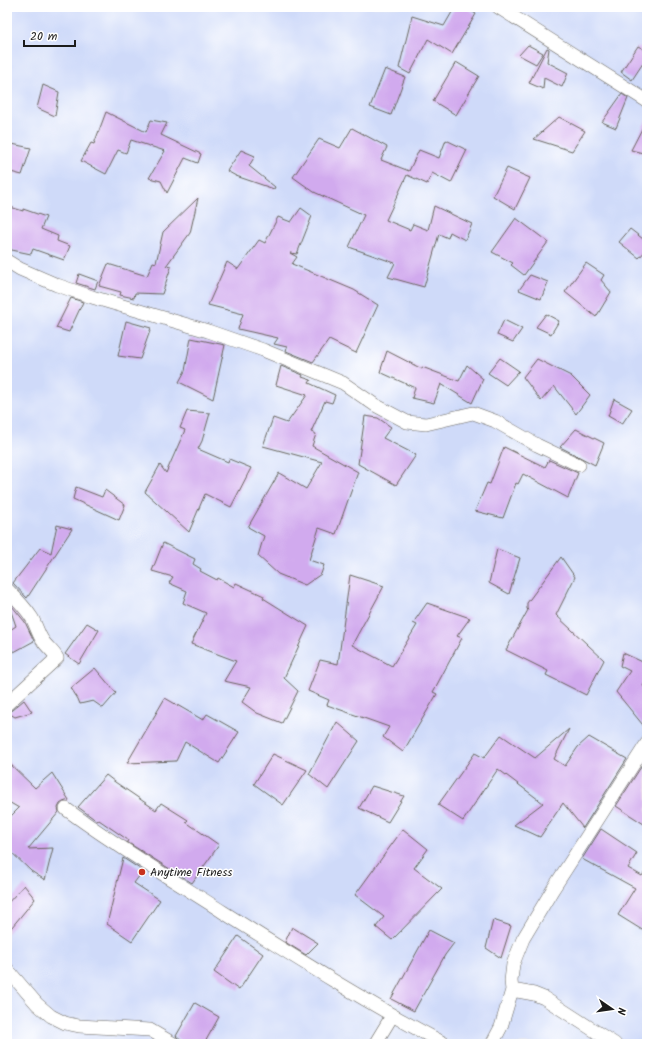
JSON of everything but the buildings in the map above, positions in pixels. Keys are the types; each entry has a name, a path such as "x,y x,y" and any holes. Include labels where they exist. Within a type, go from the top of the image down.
{"street":[{"path":"498,7 647,101"},
{"path":"7,261 20,269 57,285 92,297 208,331 263,350 343,383 375,405 407,422 426,424 473,413 495,420 537,445 579,465"},
{"path":"7,589 18,599 31,617 42,640 57,658 7,704"},
{"path":"492,1044 501,1026 512,990 511,981 513,964 523,940 552,889 647,743"},
{"path":"66,809 101,835 259,934 392,1016 445,1044"},
{"path":"7,969 37,1004 51,1016 65,1023 79,1026 150,1030 174,1044"},
{"path":"512,990 534,994 544,998 615,1044"},
{"path":"375,1044 392,1016"}],"shaded area":[{"path":"7,7 647,7 647,1044 7,1044"}],"place":[{"name":"Anytime Fitness","path":"142,872"}]}
